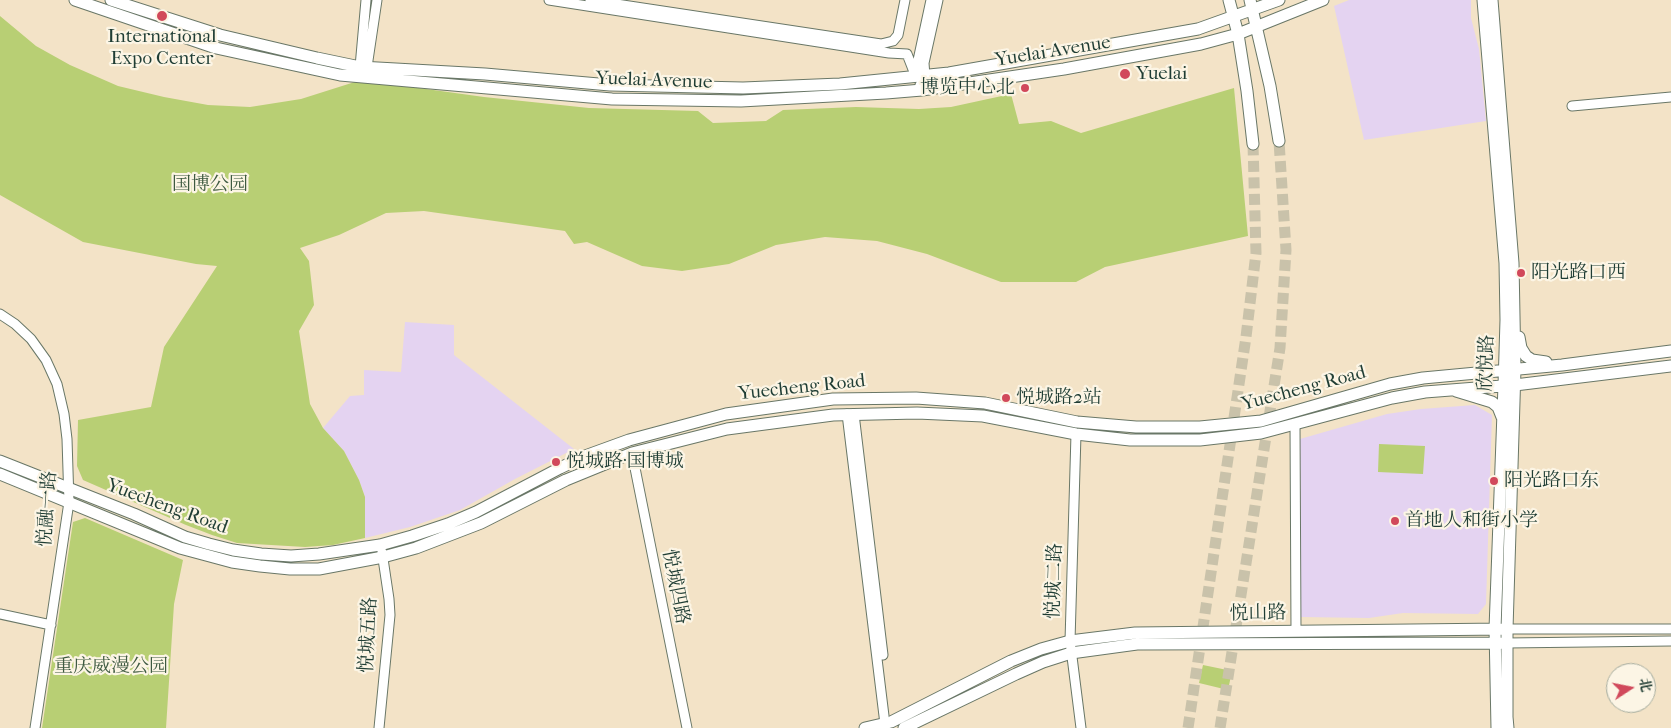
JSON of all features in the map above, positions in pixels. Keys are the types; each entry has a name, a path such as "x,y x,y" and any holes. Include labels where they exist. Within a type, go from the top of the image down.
{"main road":[{"name":"Yuelai Avenue","path":"75,0 216,48 340,74 363,70 485,74 610,85 734,88 840,84 921,77 1198,29 1234,17 1252,5 1279,0"},
{"name":"Yuelai Avenue","path":"111,0 220,35 363,70 482,86 612,99 741,101 886,94 1064,69 1201,44 1238,34 1324,0"},
{"path":"1229,0 1238,34 1253,144"},
{"name":"欣悦路","path":"1483,0 1505,263 1510,369 1501,629"},
{"name":"欣悦路","path":"1492,0 1513,263 1514,316 1510,369"},
{"path":"1252,5 1270,86 1278,141"},
{"path":"1514,316 1521,348 1526,356 1532,360 1562,364"},
{"name":"Yuecheng Road","path":"0,461 69,490 134,514 185,537 233,550 291,556 320,554 380,544 412,536 476,512 585,456 630,440 726,414 833,399 916,398 985,403 1077,422 1136,427 1200,427 1261,420 1390,384 1415,379 1671,351"},
{"name":"Yuecheng Road","path":"0,474 180,548 232,562 283,568 319,569 383,557 416,548 481,523 566,480 632,453 727,429 833,414 917,413 983,416 1076,434 1130,440 1200,440 1261,433 1392,398 1671,366"},
{"name":"欣悦路","path":"1497,728 1501,643 1502,419 1510,385"},
{"path":"1450,390 1492,402 1498,407 1502,419"},
{"name":"悦山路","path":"865,728 888,723 1011,660 1070,641 1135,633 1501,629"},
{"name":"欣悦路","path":"1501,643 1508,728"},
{"name":"悦山路","path":"904,728 1016,674 1043,662 1071,653 1137,644 1501,643"}],"street":[{"path":"363,70 366,0"},
{"path":"549,0 889,53 907,54 921,77"},
{"path":"590,0 881,44 892,41 898,35 905,0"},
{"path":"922,90 921,77 917,65 931,0"},
{"path":"921,77 938,0"},
{"path":"363,70 378,2"},
{"path":"1572,106 1671,97"},
{"name":"悦融一路","path":"0,314 15,324 31,339 46,360 57,384 64,414 69,502 35,728"},
{"path":"851,414 888,723"},
{"path":"1295,425 1296,631"},
{"name":"悦城二路","path":"1076,434 1070,641 1081,728"},
{"name":"悦城四路","path":"632,453 687,728"},
{"name":"悦城五路","path":"379,728 390,614 380,544"},
{"path":"0,614 51,625"},
{"name":"悦山路","path":"1501,629 1671,629"},
{"name":"悦山路","path":"1501,643 1671,641"}],"shaded area":[{"path":"1349,0 1471,0 1471,18 1479,49 1486,121 1364,140 1334,6"},
{"path":"405,322 454,325 454,355 574,449 460,510 410,527 365,538 365,497 359,480 344,451 323,428 350,396 364,395 364,370 401,372"},
{"name":"首地人和街小学","path":"1475,405 1492,415 1486,604 1478,614 1403,613 1369,618 1301,617 1300,439 1387,414 1421,409"}],"green space":[{"name":"国博公园","path":"0,16 36,46 70,65 118,86 208,105 250,107 301,99 361,80 484,97 589,108 698,111 713,123 766,121 783,110 856,107 919,109 951,107 1011,94 1019,124 1051,121 1081,133 1234,88 1248,236 1105,267 1076,282 1001,282 927,254 877,241 825,237 776,245 729,264 682,271 642,266 587,242 574,244 565,231 424,211 386,213 339,235 300,248 309,261 314,305 299,331 310,404 323,428 344,451 359,480 365,497 365,538 333,545 305,547 237,543 186,525 83,480 77,466 78,420 151,407 164,347 217,266 196,264 83,242 0,195"},
{"path":"1379,444 1425,446 1423,474 1378,472"},
{"name":"重庆威漫公园","path":"85,518 183,560 174,604 166,728 42,728 73,522"},
{"path":"1203,665 1232,671 1228,690 1199,683"}],"tunnel":[{"path":"1220,728 1280,348 1286,250 1279,141"},
{"path":"1188,728 1246,337 1256,253 1253,144"}],"place":[{"name":"International Expo Center","path":"162,16"},
{"name":"Yuelai","path":"1125,74"},
{"name":"博览中心北","path":"1025,88"},
{"name":"阳光路口西","path":"1521,273"},
{"name":"悦城路2站","path":"1006,398"},
{"name":"悦城路·国博城","path":"556,462"},
{"name":"阳光路口东","path":"1494,481"},
{"name":"首地人和街小学","path":"1395,521"}]}
